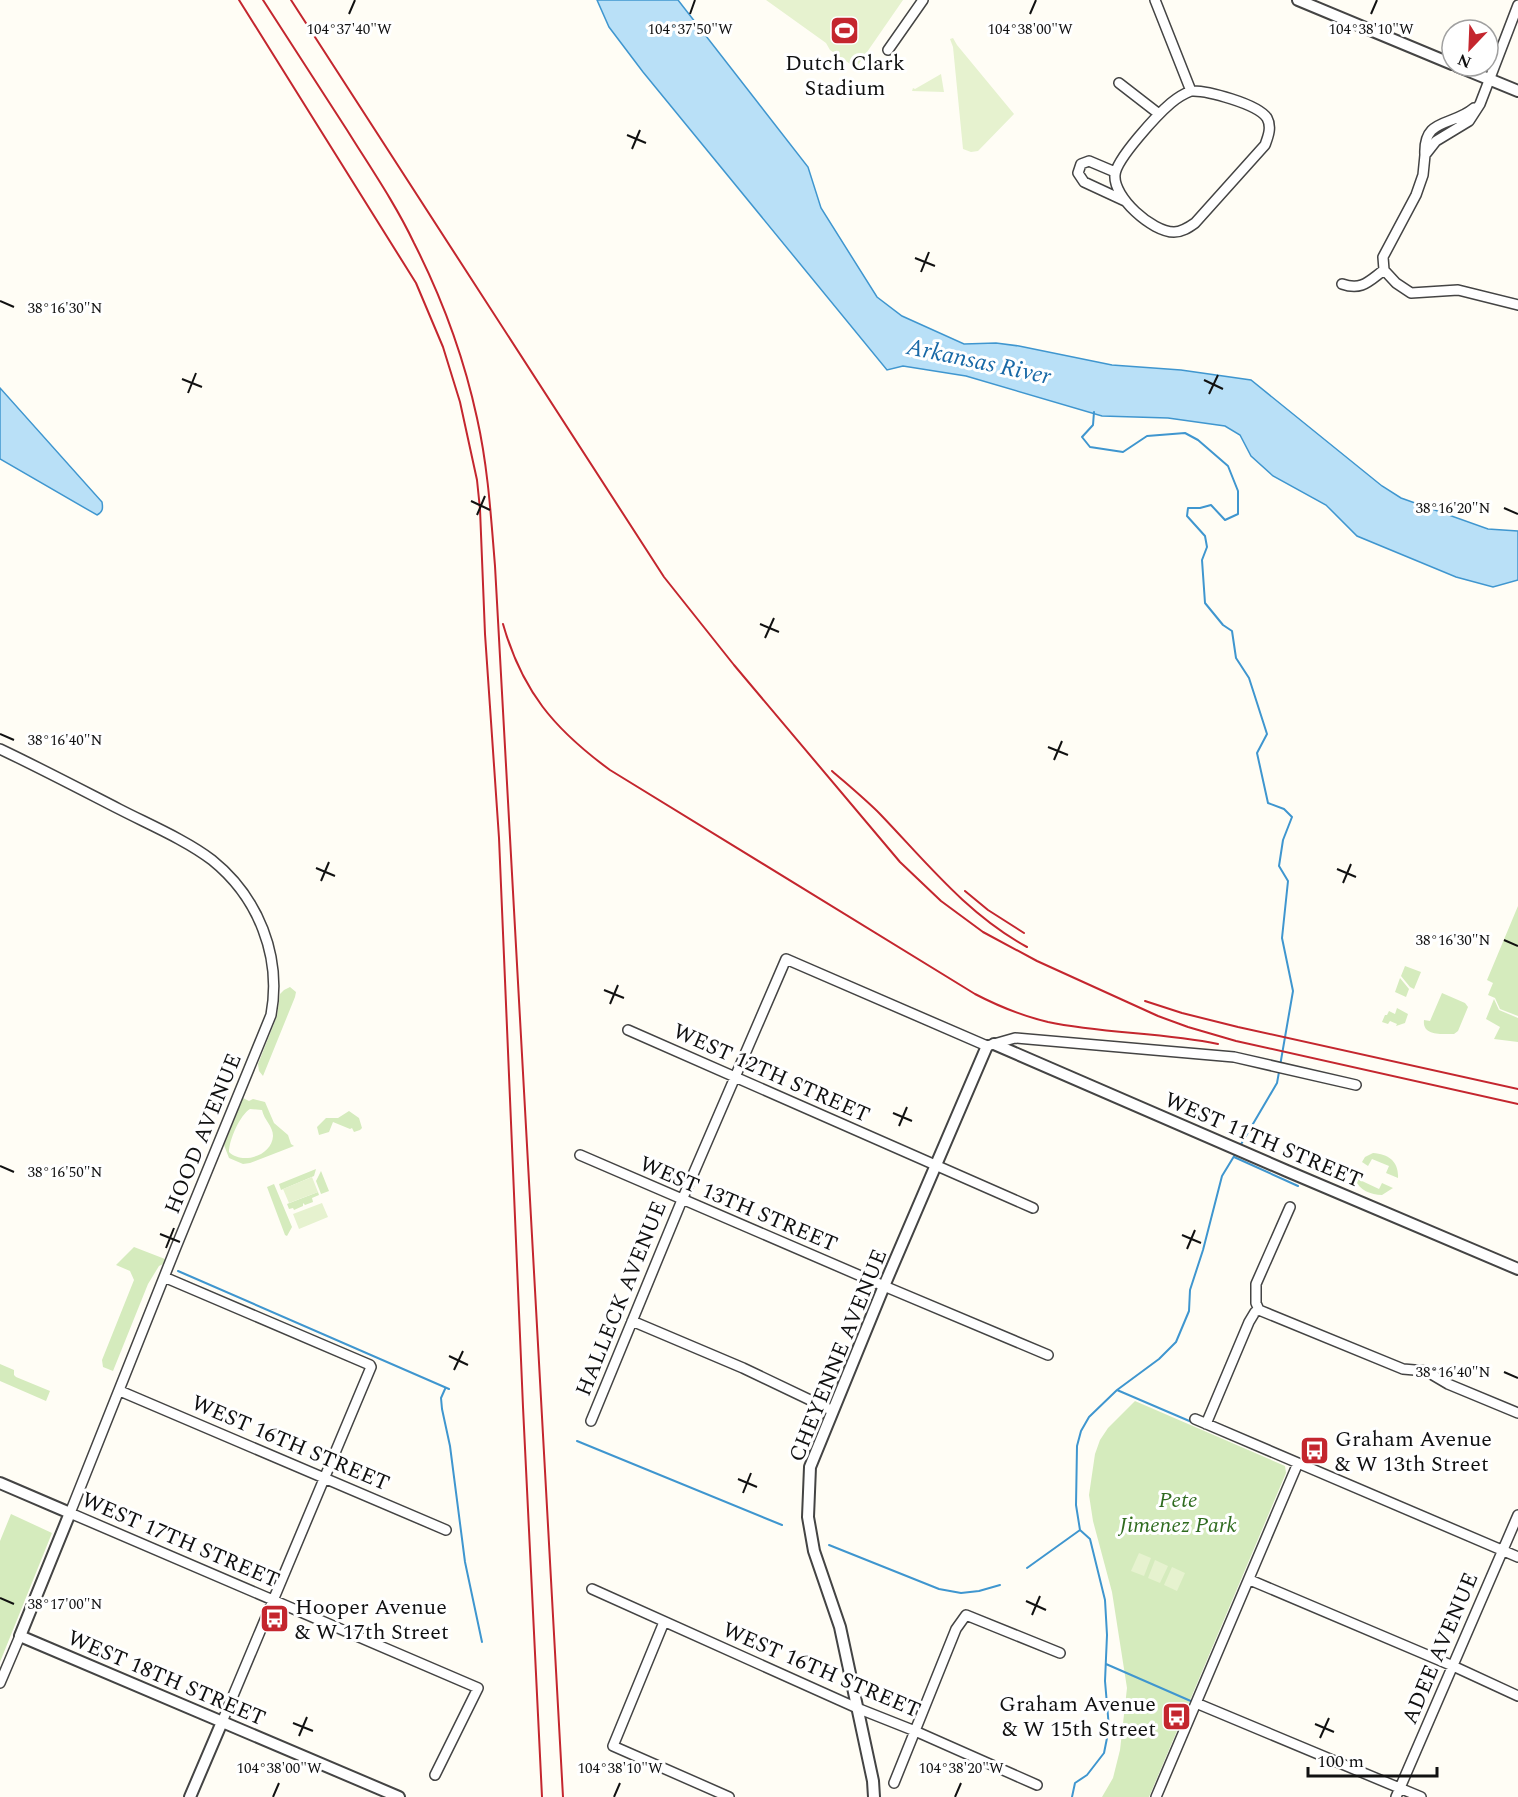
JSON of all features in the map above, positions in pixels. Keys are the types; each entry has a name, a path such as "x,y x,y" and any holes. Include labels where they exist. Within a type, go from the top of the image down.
{"street":[{"path":"888,50 923,0"},
{"path":"1155,0 1191,91"},
{"path":"1299,0 1440,59"},
{"path":"1518,6 1480,104 1469,121 1436,141 1425,155 1423,175 1416,195 1383,257 1384,270 1396,283 1411,293 1458,290 1518,305"},
{"path":"1488,79 1518,91"},
{"path":"1119,83 1159,114"},
{"path":"1115,172 1089,160 1081,164 1078,173 1084,182 1125,201 1151,224 1172,232 1184,230 1195,223 1265,146 1270,126 1267,117 1259,111 1209,92 1191,91 1171,102 1121,158 1115,172 1116,186 1125,201"},
{"path":"1342,284 1354,288 1362,286 1384,270"},
{"name":"HOOD AVENUE","path":"0,749 194,848 210,859 249,899 265,934 273,966 274,982 272,1015 0,1683"},
{"name":"WEST 11TH STREET","path":"786,959 1158,1114 1518,1269"},
{"name":"HALLECK AVENUE","path":"591,1421 682,1200 786,959"},
{"name":"WEST 12TH STREET","path":"628,1030 1033,1208"},
{"path":"991,1045 1016,1038 1234,1057 1356,1085"},
{"name":"CHEYENNE AVENUE","path":"874,1797 873,1780 840,1628 814,1551 808,1517 810,1467 831,1410 935,1165 991,1045"},
{"name":"WEST 13TH STREET","path":"580,1155 1048,1355"},
{"path":"1290,1207 1256,1284 1256,1303 1259,1310 1403,1369 1426,1371 1448,1384 1518,1413"},
{"path":"164,1277 371,1367 190,1797"},
{"path":"1206,1424 1249,1322 1259,1310"},
{"path":"632,1321 743,1368 831,1410"},
{"name":"WEST 16TH STREET","path":"120,1391 446,1530"},
{"path":"1195,1419 1518,1557"},
{"path":"1156,1797 1298,1463"},
{"name":"WEST 17TH STREET","path":"0,1483 478,1688 435,1775"},
{"name":"ADEE AVENUE","path":"1398,1792 1518,1515"},
{"path":"1250,1580 1518,1696"},
{"name":"WEST 16TH STREET","path":"592,1589 856,1708 915,1731 1037,1785"},
{"path":"894,1783 956,1629 966,1615 1060,1653"},
{"path":"664,1622 613,1746 729,1797"},
{"name":"WEST 18TH STREET","path":"20,1636 399,1797"},
{"path":"1196,1703 1398,1792 1421,1797"}],"green space":[{"name":"Dutch Clark Stadium","path":"766,0 903,0 856,68 830,50 826,43"},
{"path":"953,38 1014,114 978,151 971,152 963,149 953,47 950,39"},
{"path":"941,74 944,92 912,91 913,88"},
{"path":"1518,906 1518,1016 1500,1009 1495,998 1488,995 1493,983 1487,980"},
{"path":"1405,966 1421,972 1414,989 1401,976"},
{"path":"1400,978 1409,989 1406,997 1395,992"},
{"path":"290,987 296,992 295,997 263,1076 258,1064 277,1016 280,994"},
{"path":"1442,993 1465,1003 1468,1007 1458,1031 1454,1034 1434,1033 1426,1029 1424,1025 1424,1020 1430,1021"},
{"path":"1494,999 1499,1010 1518,1018 1518,1042 1494,1039 1500,1027 1486,1019"},
{"path":"1397,1008 1408,1014 1405,1023 1396,1026 1397,1024 1390,1021 1388,1024 1382,1022 1389,1011 1395,1014"},
{"path":"243,1098 249,1101 253,1099 265,1102 274,1123 288,1135 294,1146 243,1164 229,1158 224,1145","holes":["250,1109 262,1110 273,1132 268,1149 248,1158 241,1158 229,1152 233,1135 246,1112"]},
{"path":"349,1111 359,1118 362,1128 360,1130 354,1132 352,1128 333,1122 329,1132 319,1135 317,1127 326,1118 338,1118"},
{"path":"1373,1153 1384,1155 1395,1163 1398,1178 1386,1173 1389,1166 1372,1159 1368,1166 1362,1162 1365,1157"},
{"path":"316,1169 314,1176 281,1190 279,1184"},
{"path":"321,1171 329,1191 321,1194 316,1181"},
{"path":"1357,1171 1364,1175 1362,1181 1379,1189 1382,1183 1393,1188 1382,1195 1366,1191 1355,1179"},
{"path":"312,1177 318,1192 289,1203 283,1189"},
{"path":"274,1184 292,1227 287,1236 267,1187"},
{"path":"318,1192 319,1195 312,1198 313,1202 305,1205 303,1203 303,1206 294,1210 289,1209 287,1204"},
{"path":"322,1203 328,1217 299,1229 293,1214"},
{"path":"134,1247 165,1259 148,1284 113,1371 103,1367 102,1360 134,1280 130,1271 116,1265"},
{"path":"0,1364 14,1370 16,1377 50,1391 46,1401 0,1381"},
{"name":"Pete Jimenez Park","path":"1135,1401 1285,1466 1286,1473 1149,1797 1102,1797 1113,1778 1120,1750 1127,1688 1112,1592 1093,1521 1089,1495 1095,1454 1100,1440 1108,1428"},
{"path":"11,1514 52,1533 0,1662 0,1541"},
{"path":"1139,1553 1151,1558 1144,1576 1131,1571"},
{"path":"1155,1560 1168,1566 1160,1583 1148,1578"},
{"path":"1172,1567 1185,1573 1177,1591 1164,1585"}],"water":[{"name":"Arkansas River","path":"597,0 678,0 808,167 821,208 877,297 902,316 964,344 996,343 1112,365 1181,370 1251,380 1382,486 1401,498 1488,529 1518,531 1518,580 1493,587 1456,577 1357,536 1326,505 1273,476 1251,456 1240,435 1225,426 1168,418 1102,416 966,376 903,366 887,370 643,72 609,27"},
{"path":"0,388 102,502 102,510 99,514 97,515 0,459"}],"waterway":[{"path":"1094,412 1093,425 1082,437 1090,447 1123,452 1147,436 1185,433 1198,440 1228,466 1238,491 1238,514 1225,520 1211,505 1188,508 1187,516 1205,536 1207,547 1202,560 1205,603 1223,625 1232,631 1236,658 1249,678 1267,734 1257,753 1268,803 1284,809 1292,817 1283,840 1279,866 1288,881 1282,938 1293,991 1280,1066"},
{"path":"1240,1146 1277,1083 1279,1072"},
{"path":"1072,1797 1075,1783 1087,1775 1104,1753 1109,1728 1105,1681 1107,1635 1105,1600 1090,1539 1080,1530 1076,1505 1077,1446 1081,1431 1089,1417 1117,1390 1159,1359 1176,1342 1189,1311 1190,1290 1222,1176 1236,1153"},
{"path":"1234,1157 1298,1186"},
{"path":"178,1271 449,1389"},
{"path":"445,1389 441,1398 442,1409 450,1446 465,1562 482,1642"},
{"path":"1117,1390 1194,1423"},
{"path":"577,1441 782,1525"},
{"path":"1027,1568 1080,1530"},
{"path":"829,1545 939,1589 961,1593 1000,1585"},
{"path":"1106,1664 1193,1702"}],"railway":[{"path":"239,0 416,283 443,347 460,402 477,480 499,838 542,1797"},
{"path":"263,0 382,185 407,228 443,307 459,351 472,396 484,455 495,566 563,1797"},
{"path":"291,0 664,577 734,665 900,862 941,901 983,932 1037,961 1158,1016 1188,1027 1236,1041 1518,1104"},
{"path":"503,624 511,648 530,689 557,723 590,755 610,770 975,994 1029,1017 1048,1022 1218,1044"},
{"path":"832,771 880,814 931,869 967,903 1005,934 1027,947"},
{"path":"965,891 988,910 1024,933"},
{"path":"1145,1001 1238,1027 1518,1089"}],"place":[{"name":"Dutch Clark Stadium","path":"845,30"},
{"name":"Graham Avenue & W 13th Street","path":"1314,1451"},
{"name":"Hooper Avenue & W 17th Street","path":"274,1619"},
{"name":"Graham Avenue & W 15th Street","path":"1177,1716"}]}
